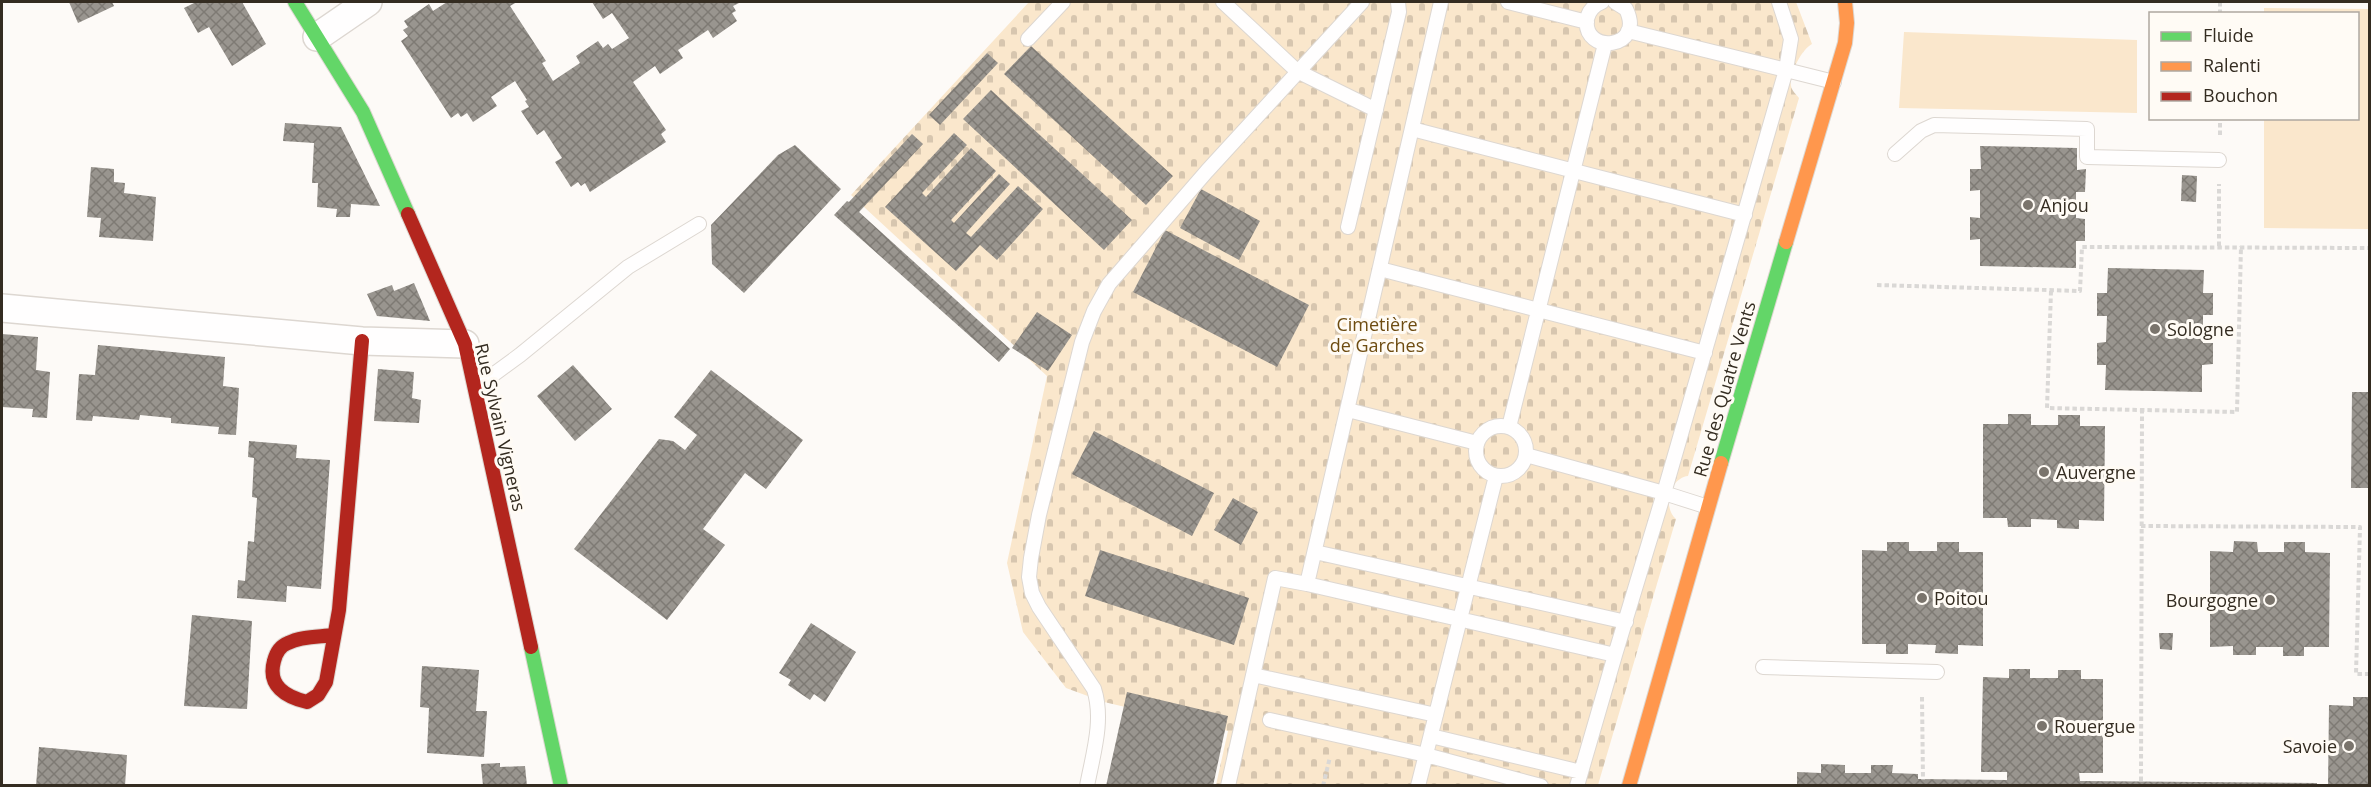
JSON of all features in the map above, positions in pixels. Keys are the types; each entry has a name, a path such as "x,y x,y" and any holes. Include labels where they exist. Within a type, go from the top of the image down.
{"street":[{"name":"Rue Sylvain Vigneras","path":"295,2 363,112 465,344 561,786"},
{"path":"317,37 368,2"},
{"name":"Rue des Quatre Vents","path":"1629,786 1708,507 1845,43 1847,23 1845,2"},
{"path":"2,308 362,341 465,344"},
{"path":"334,636 288,642 278,650 272,678 278,689 291,699 307,702 318,695 326,682 339,610 362,341"}],"lane":[{"path":"1028,39 1063,2"},
{"path":"1223,2 1297,71 1376,110"},
{"path":"1087,786 1099,719 1099,703 1094,689 1039,608 1032,593 1029,577 1039,515 1082,342 1094,311 1109,284 1297,71 1362,2"},
{"path":"1348,227 1399,12 1398,2"},
{"path":"1307,584 1441,2"},
{"path":"1508,2 1587,21"},
{"path":"1602,2 1590,10 1587,21 1592,36 1605,44 1619,41 1628,31 1629,14 1622,5 1616,2"},
{"path":"1431,736 1579,779 1786,70 1791,39 1779,2"},
{"path":"1628,31 1834,82"},
{"path":"1509,427 1605,44"},
{"path":"1895,154 1921,131 1934,125 1973,125 2087,129 2087,157 2220,160"},
{"path":"1412,129 1745,215"},
{"path":"475,388 520,355 628,267 699,224"},
{"path":"1380,269 1705,353"},
{"path":"1348,410 1477,443"},
{"path":"1499,425 1509,427 1518,432 1524,440 1526,455 1519,470 1512,474 1496,476 1490,474 1476,458 1477,443 1481,434 1490,428 1499,425"},
{"path":"1526,455 1708,507"},
{"path":"1418,786 1496,476"},
{"path":"1315,552 1626,622"},
{"path":"1228,786 1275,578 1615,655"},
{"path":"1763,667 1937,672"},
{"path":"1253,675 1436,715"},
{"path":"1270,720 1426,755 1541,786"}],"path":[{"path":"2051,291 2047,408 2237,412 2241,246"},
{"path":"1876,285 2080,291 2082,247 2370,248"},
{"path":"2141,781 2142,410"},
{"path":"2141,526 2360,527 2356,674 2370,674"},
{"path":"1922,672 1923,780"}],"green space":[{"name":"Cimetière de Garches","path":"1029,2 1796,2 1812,44 1800,57 1792,75 1792,88 1799,98 1688,476 1677,482 1670,494 1669,508 1676,519 1598,785 1216,785 1228,731 1104,702 1066,688 1023,632 1007,563 1047,376 851,195"},
{"path":"2264,8 2369,9 2369,229 2264,228 2264,120 2359,120 2359,12 2264,12"},
{"path":"1904,32 2137,40 2137,113 1899,108"}],"building":[{"path":"69,2 112,2 114,6 78,23"},
{"path":"196,2 242,2 266,44 232,66 209,27 198,33 184,8"},
{"path":"447,2 517,2 510,6 546,61 542,63 553,81 580,63 576,56 598,41 603,48 608,44 612,49 629,38 612,13 603,19 592,2 741,2 733,6 736,11 732,13 737,21 713,38 708,30 678,50 683,58 660,74 655,66 633,82 666,130 661,134 666,142 590,192 585,183 581,186 578,182 571,187 555,162 562,158 544,130 537,135 521,111 529,107 515,81 491,97 497,106 473,122 467,113 461,117 458,113 451,118 401,41 408,36 403,30 408,27 404,21 429,4 433,11"},
{"path":"1031,46 1173,176 1146,205 1004,74"},
{"path":"987,53 998,63 940,125 929,115"},
{"path":"991,90 1132,220 1104,250 963,119"},
{"path":"285,123 341,127 380,206 351,204 350,217 336,217 337,209 317,207 318,183 312,183 314,143 283,141"},
{"path":"954,133 967,145 922,193 926,197 971,148 996,171 951,220 954,223 999,174 1010,184 966,233 971,237 1018,186 1043,209 997,260 980,245 956,271 885,207"},
{"path":"912,134 923,144 859,212 1010,349 999,362 834,215"},
{"path":"795,145 841,189 744,293 712,264 711,225 778,155"},
{"name":"Anjou","path":"1980,146 2077,148 2077,170 2086,169 2085,192 2076,192 2076,218 2085,219 2085,241 2076,241 2076,268 1980,266 1980,239 1970,240 1970,217 1980,218 1980,190 1970,191 1970,169 1981,169"},
{"path":"91,167 114,169 114,182 125,183 124,193 156,197 153,241 99,237 101,218 87,217"},
{"path":"2182,175 2197,176 2196,202 2181,201"},
{"path":"1201,189 1260,221 1239,260 1180,228"},
{"path":"1165,230 1309,305 1277,367 1133,292"},
{"name":"Sologne","path":"2108,268 2204,270 2203,293 2213,293 2213,315 2203,315 2203,343 2213,343 2213,364 2202,365 2202,392 2105,390 2106,365 2097,365 2097,343 2106,342 2107,316 2097,316 2097,293 2107,293"},
{"path":"414,283 430,321 377,316 367,294 392,285 394,291"},
{"path":"1037,312 1072,335 1048,371 1012,348"},
{"path":"2,334 38,337 36,370 50,372 47,418 32,417 33,409 2,407"},
{"path":"98,345 225,357 223,386 239,388 236,435 218,434 219,427 171,423 171,418 140,415 139,420 93,416 92,421 76,420 79,374 95,375"},
{"path":"573,365 612,409 575,441 537,396"},
{"path":"378,369 414,372 412,398 421,400 419,423 374,421"},
{"path":"711,370 803,440 766,489 745,473 703,529 725,545 667,620 574,549 659,439 673,441 685,450 697,435 674,417"},
{"path":"2352,392 2370,392 2370,488 2351,488"},
{"name":"Auvergne","path":"2008,414 2031,414 2031,425 2058,425 2058,415 2080,415 2080,426 2105,426 2104,521 2079,520 2079,529 2057,528 2057,520 2031,519 2031,527 2008,527 2007,518 1983,518 1983,424 2008,424"},
{"path":"1094,431 1214,493 1192,536 1072,474"},
{"path":"249,441 297,445 296,458 330,460 321,589 287,586 286,602 237,598 238,580 245,581 248,541 254,542 257,498 252,497 254,458 248,457"},
{"path":"1233,498 1258,512 1241,545 1214,530"},
{"name":"Bourgogne","path":"2234,541 2257,542 2258,552 2284,552 2284,542 2305,542 2305,552 2330,553 2329,647 2304,647 2304,656 2283,656 2283,647 2256,647 2256,655 2233,655 2233,646 2210,647 2210,551 2233,552"},
{"name":"Poitou","path":"1887,542 1909,542 1909,551 1937,551 1937,542 1959,542 1959,552 1983,552 1983,646 1958,645 1958,654 1935,653 1936,645 1908,644 1908,654 1886,654 1886,644 1862,644 1862,550 1887,551"},
{"path":"1100,550 1249,598 1234,645 1085,596"},
{"path":"192,615 252,621 247,709 184,706"},
{"path":"811,623 856,652 825,702 814,694 810,700 788,685 791,680 779,673"},
{"path":"2159,633 2173,633 2172,650 2160,649"},
{"path":"422,666 479,670 476,711 487,711 484,757 427,753 429,708 420,707"},
{"name":"Rouergue","path":"2009,669 2030,669 2030,678 2058,678 2058,670 2081,670 2081,679 2103,679 2103,773 2079,773 2080,781 2317,783 2317,786 1797,786 1797,772 1821,773 1821,764 1845,765 1845,773 1871,773 1871,765 1893,765 1892,773 1918,774 1918,779 2007,780 2007,772 1981,772 1983,677 2009,678"},
{"path":"1127,692 1228,716 1213,786 1106,786"},
{"name":"Savoie","path":"2353,697 2370,697 2370,786 2328,786 2329,705 2353,706"},
{"path":"39,747 127,755 125,786 36,786"},
{"path":"500,763 500,767 525,766 527,786 483,786 481,764"}],"traffic: fast":[{"path":"295,2 363,112 408,214"},
{"path":"1721,463 1786,242"},
{"path":"531,647 561,786"}],"traffic: slow":[{"path":"1786,242 1845,43 1847,23 1845,2"},
{"path":"1629,786 1721,463"}],"traffic: jam":[{"path":"408,214 465,344 531,647"},
{"path":"334,635 299,639 285,644 277,653 273,670 273,677 280,689 292,697 307,702 318,695 326,682 339,610 362,341"}],"place":[{"name":"Anjou","path":"2028,205"},
{"name":"Sologne","path":"2155,329"},
{"name":"Auvergne","path":"2044,472"},
{"name":"Poitou","path":"1922,598"},
{"name":"Bourgogne","path":"2270,600"},
{"name":"Rouergue","path":"2042,726"},
{"name":"Savoie","path":"2349,746"}]}
